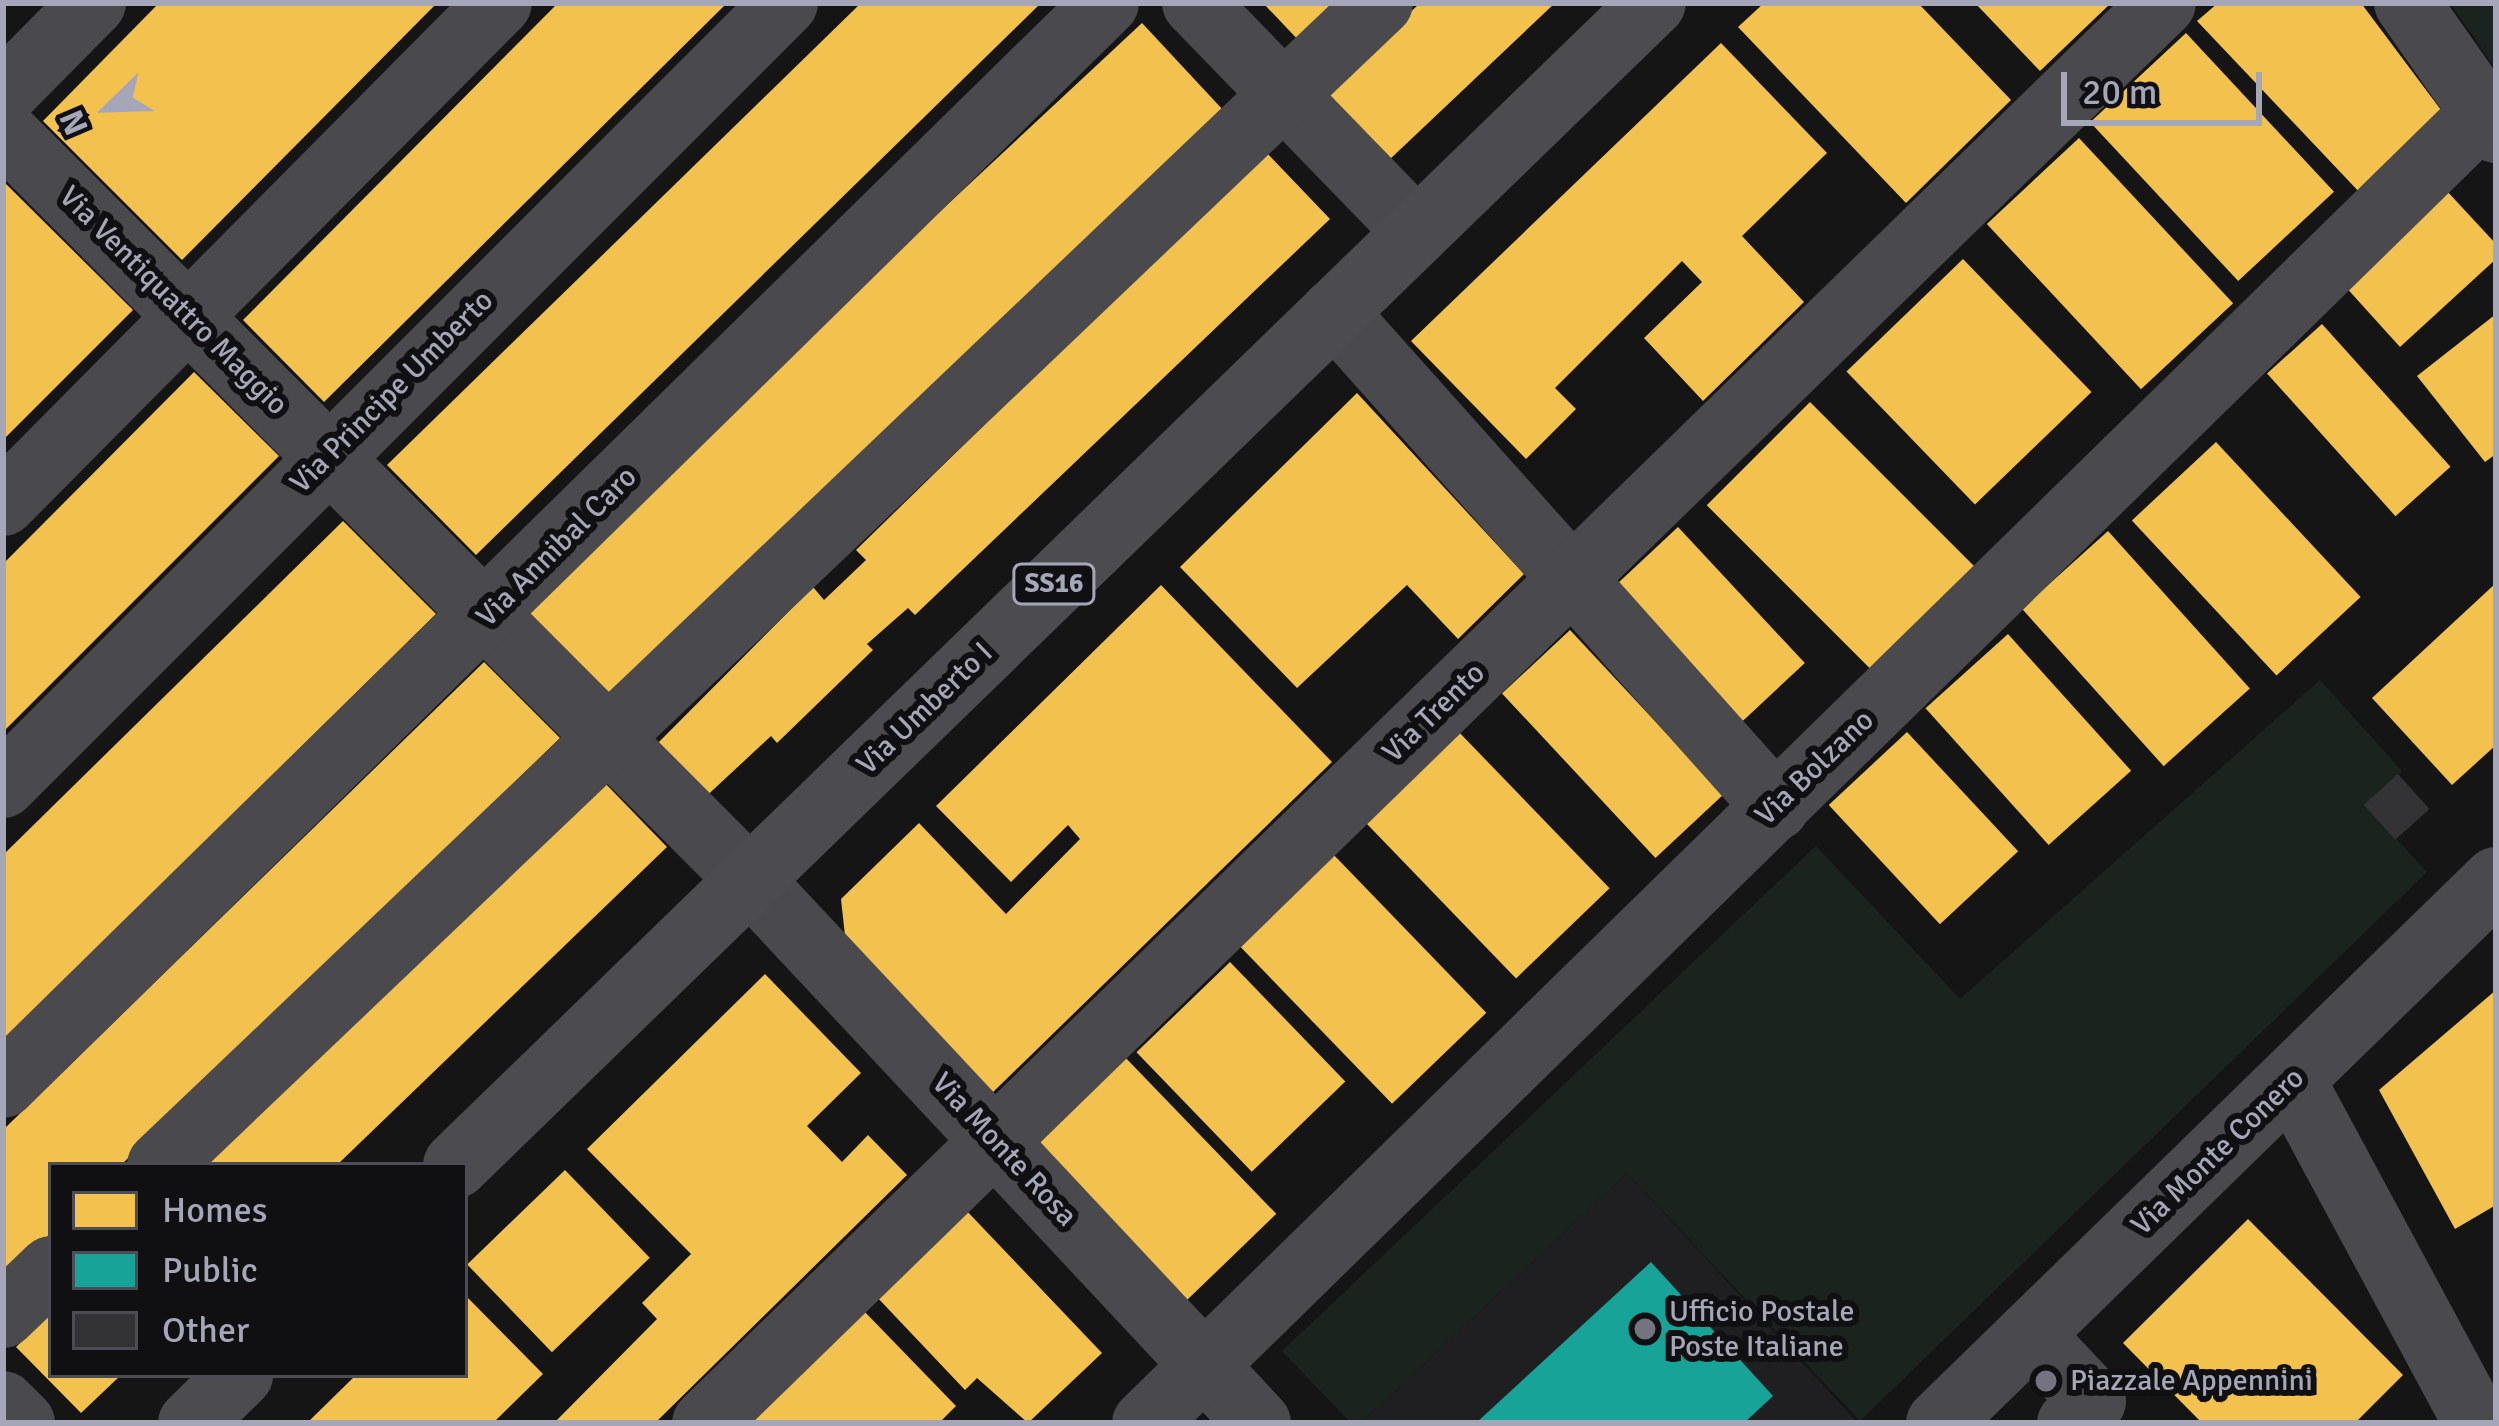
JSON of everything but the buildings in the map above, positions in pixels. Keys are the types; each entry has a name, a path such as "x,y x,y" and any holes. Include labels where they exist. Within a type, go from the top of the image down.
{"main road":[{"name":"Via Umberto I","path":"459,1162 1653,3"},
{"path":"191,1423 237,1378"}],"street":[{"path":"3,94 93,3"},
{"path":"3,502 499,3"},
{"name":"Via Principe Umberto","path":"3,785 785,3"},
{"name":"Via Annibal Caro","path":"3,1085 488,616 1106,3"},
{"path":"1195,3 1417,232"},
{"path":"163,1162 1380,3"},
{"name":"Via Trento","path":"705,1423 2163,3"},
{"path":"2407,3 2490,121"},
{"name":"Via Bolzano","path":"1145,1423 1776,807 2490,121"},
{"name":"Via Ventiquattro Maggio","path":"3,131 749,880"},
{"path":"1334,312 1776,807"},
{"name":"Via Monte Rosa","path":"749,880 1258,1423"},
{"name":"Via Monte Conero","path":"1939,1423 2496,880"},
{"path":"2292,1080 2477,1423"},
{"path":"3,1315 48,1272"},
{"path":"2030,1334 2093,1401 2071,1423"},
{"path":"3,1404 22,1423"}],"shaded area":[{"path":"2450,3 2496,3 2496,69"},
{"path":"2320,680 2402,771 2366,806 2427,872 1860,1421 1627,1173 1361,1423 1351,1423 1282,1351 1816,846 1960,999"},
{"path":"1627,1173 1858,1423 1361,1423"}],"place":[{"name":"Ufficio Postale Poste Italiane","path":"1645,1329"},
{"name":"Piazzale Appennini","path":"2046,1381"}]}
